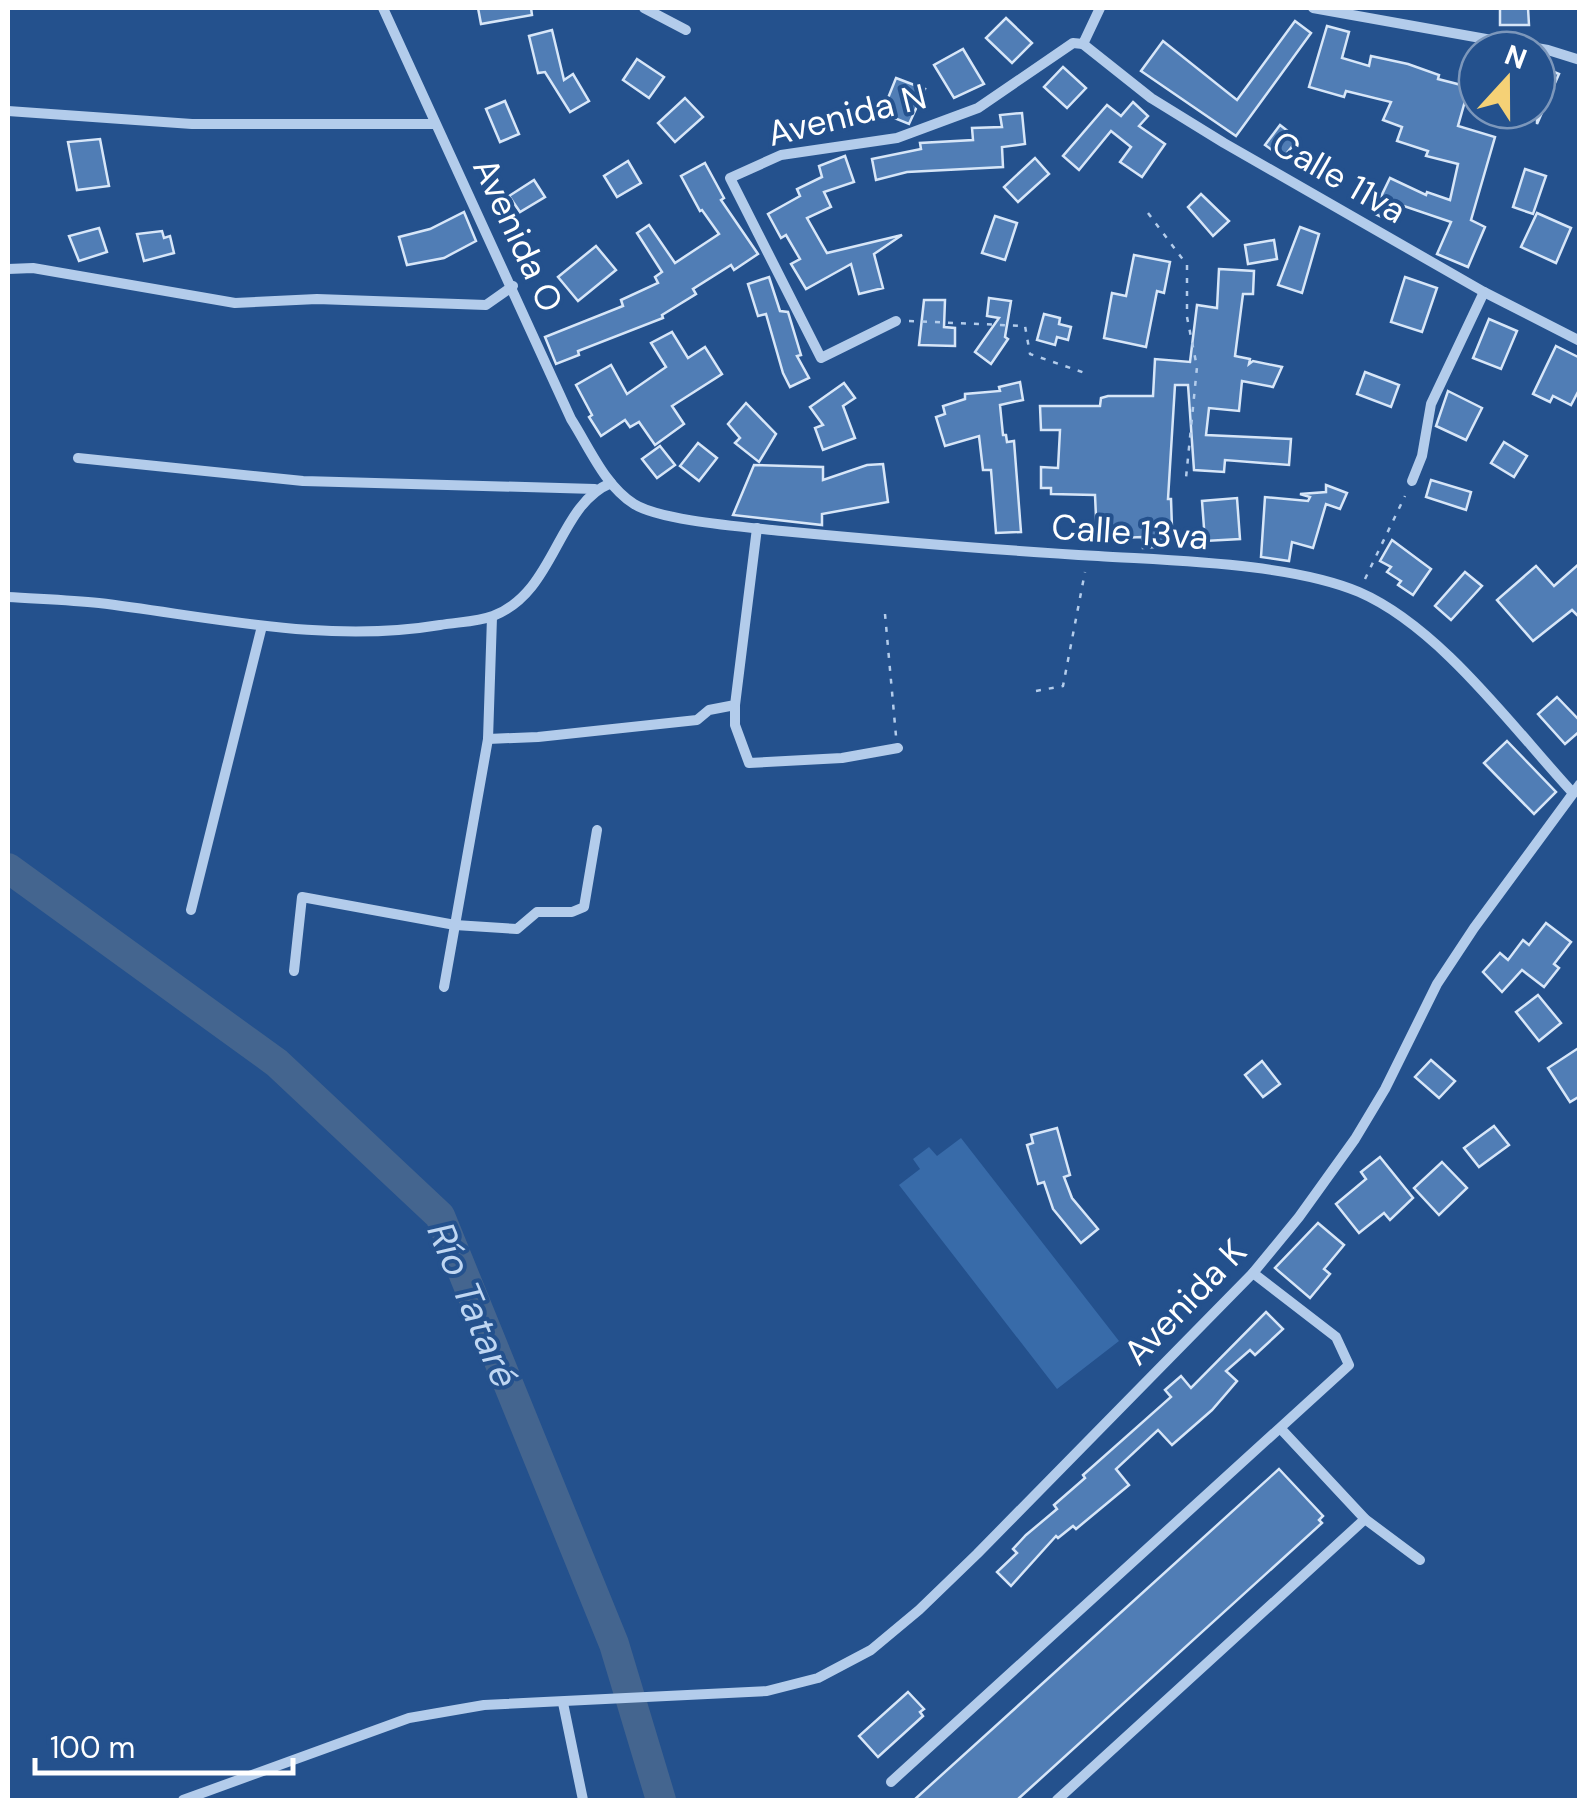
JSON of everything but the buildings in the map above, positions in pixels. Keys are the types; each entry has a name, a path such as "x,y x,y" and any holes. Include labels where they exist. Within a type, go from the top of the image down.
{"street":[{"name":"Avenida O","path":"383,8 571,420 611,482"},
{"path":"644,8 686,30"},
{"path":"1082,44 1100,8"},
{"path":"1314,8 1548,50 1580,60"},
{"name":"Avenida N","path":"896,320 821,358 730,178 781,155 898,138 978,108 1073,43 1082,44"},
{"name":"Calle 11va","path":"1082,44 1151,98 1194,125 1484,292 1580,341"},
{"path":"8,111 192,124 435,124"},
{"path":"8,269 32,268 235,303 317,299 486,305 513,286"},
{"path":"1412,481 1422,456 1431,404 1484,292"},
{"path":"78,458 303,481 595,489 611,482"},
{"name":"Calle 13va","path":"611,482 635,505 757,528 1180,562 1316,577 1387,606 1425,634 1576,788"},
{"path":"8,597 96,603 262,626 363,634 400,632 492,616 519,600 540,578 595,489"},
{"path":"757,528 735,705 735,724 749,763 842,758 898,748"},
{"path":"444,987 488,738 492,616"},
{"path":"191,910 262,626"},
{"path":"488,738 538,738 696,720 710,710 735,705"},
{"name":"Avenida K","path":"183,1800 409,1718 484,1705 767,1691 818,1678 871,1650 966,1565 1253,1273 1299,1217 1356,1139 1437,984 1576,788"},
{"path":"294,970 302,897 455,926 518,928 537,912 572,912 584,906 597,830"},
{"path":"891,1782 1349,1365 1336,1338 1253,1273"},
{"path":"1281,1429 1365,1519 1420,1560"},
{"path":"1057,1800 1365,1519"},
{"path":"563,1703 583,1800"}],"path":[{"path":"1148,213 1187,265 1187,317 1197,366 1186,478"},
{"path":"896,320 1025,326 1030,354 1085,373"},
{"path":"1358,592 1412,481"},
{"path":"1036,691 1063,686 1086,556"},
{"path":"885,614 898,748"},
{"path":"886,620 895,620"}],"shaded area":[{"path":"961,1138 1119,1341 1057,1389 899,1185 920,1169 913,1159 929,1147 937,1156"}],"waterway":[{"name":"Río Tataré","path":"8,868 277,1063 440,1216 614,1644 661,1800"}]}
